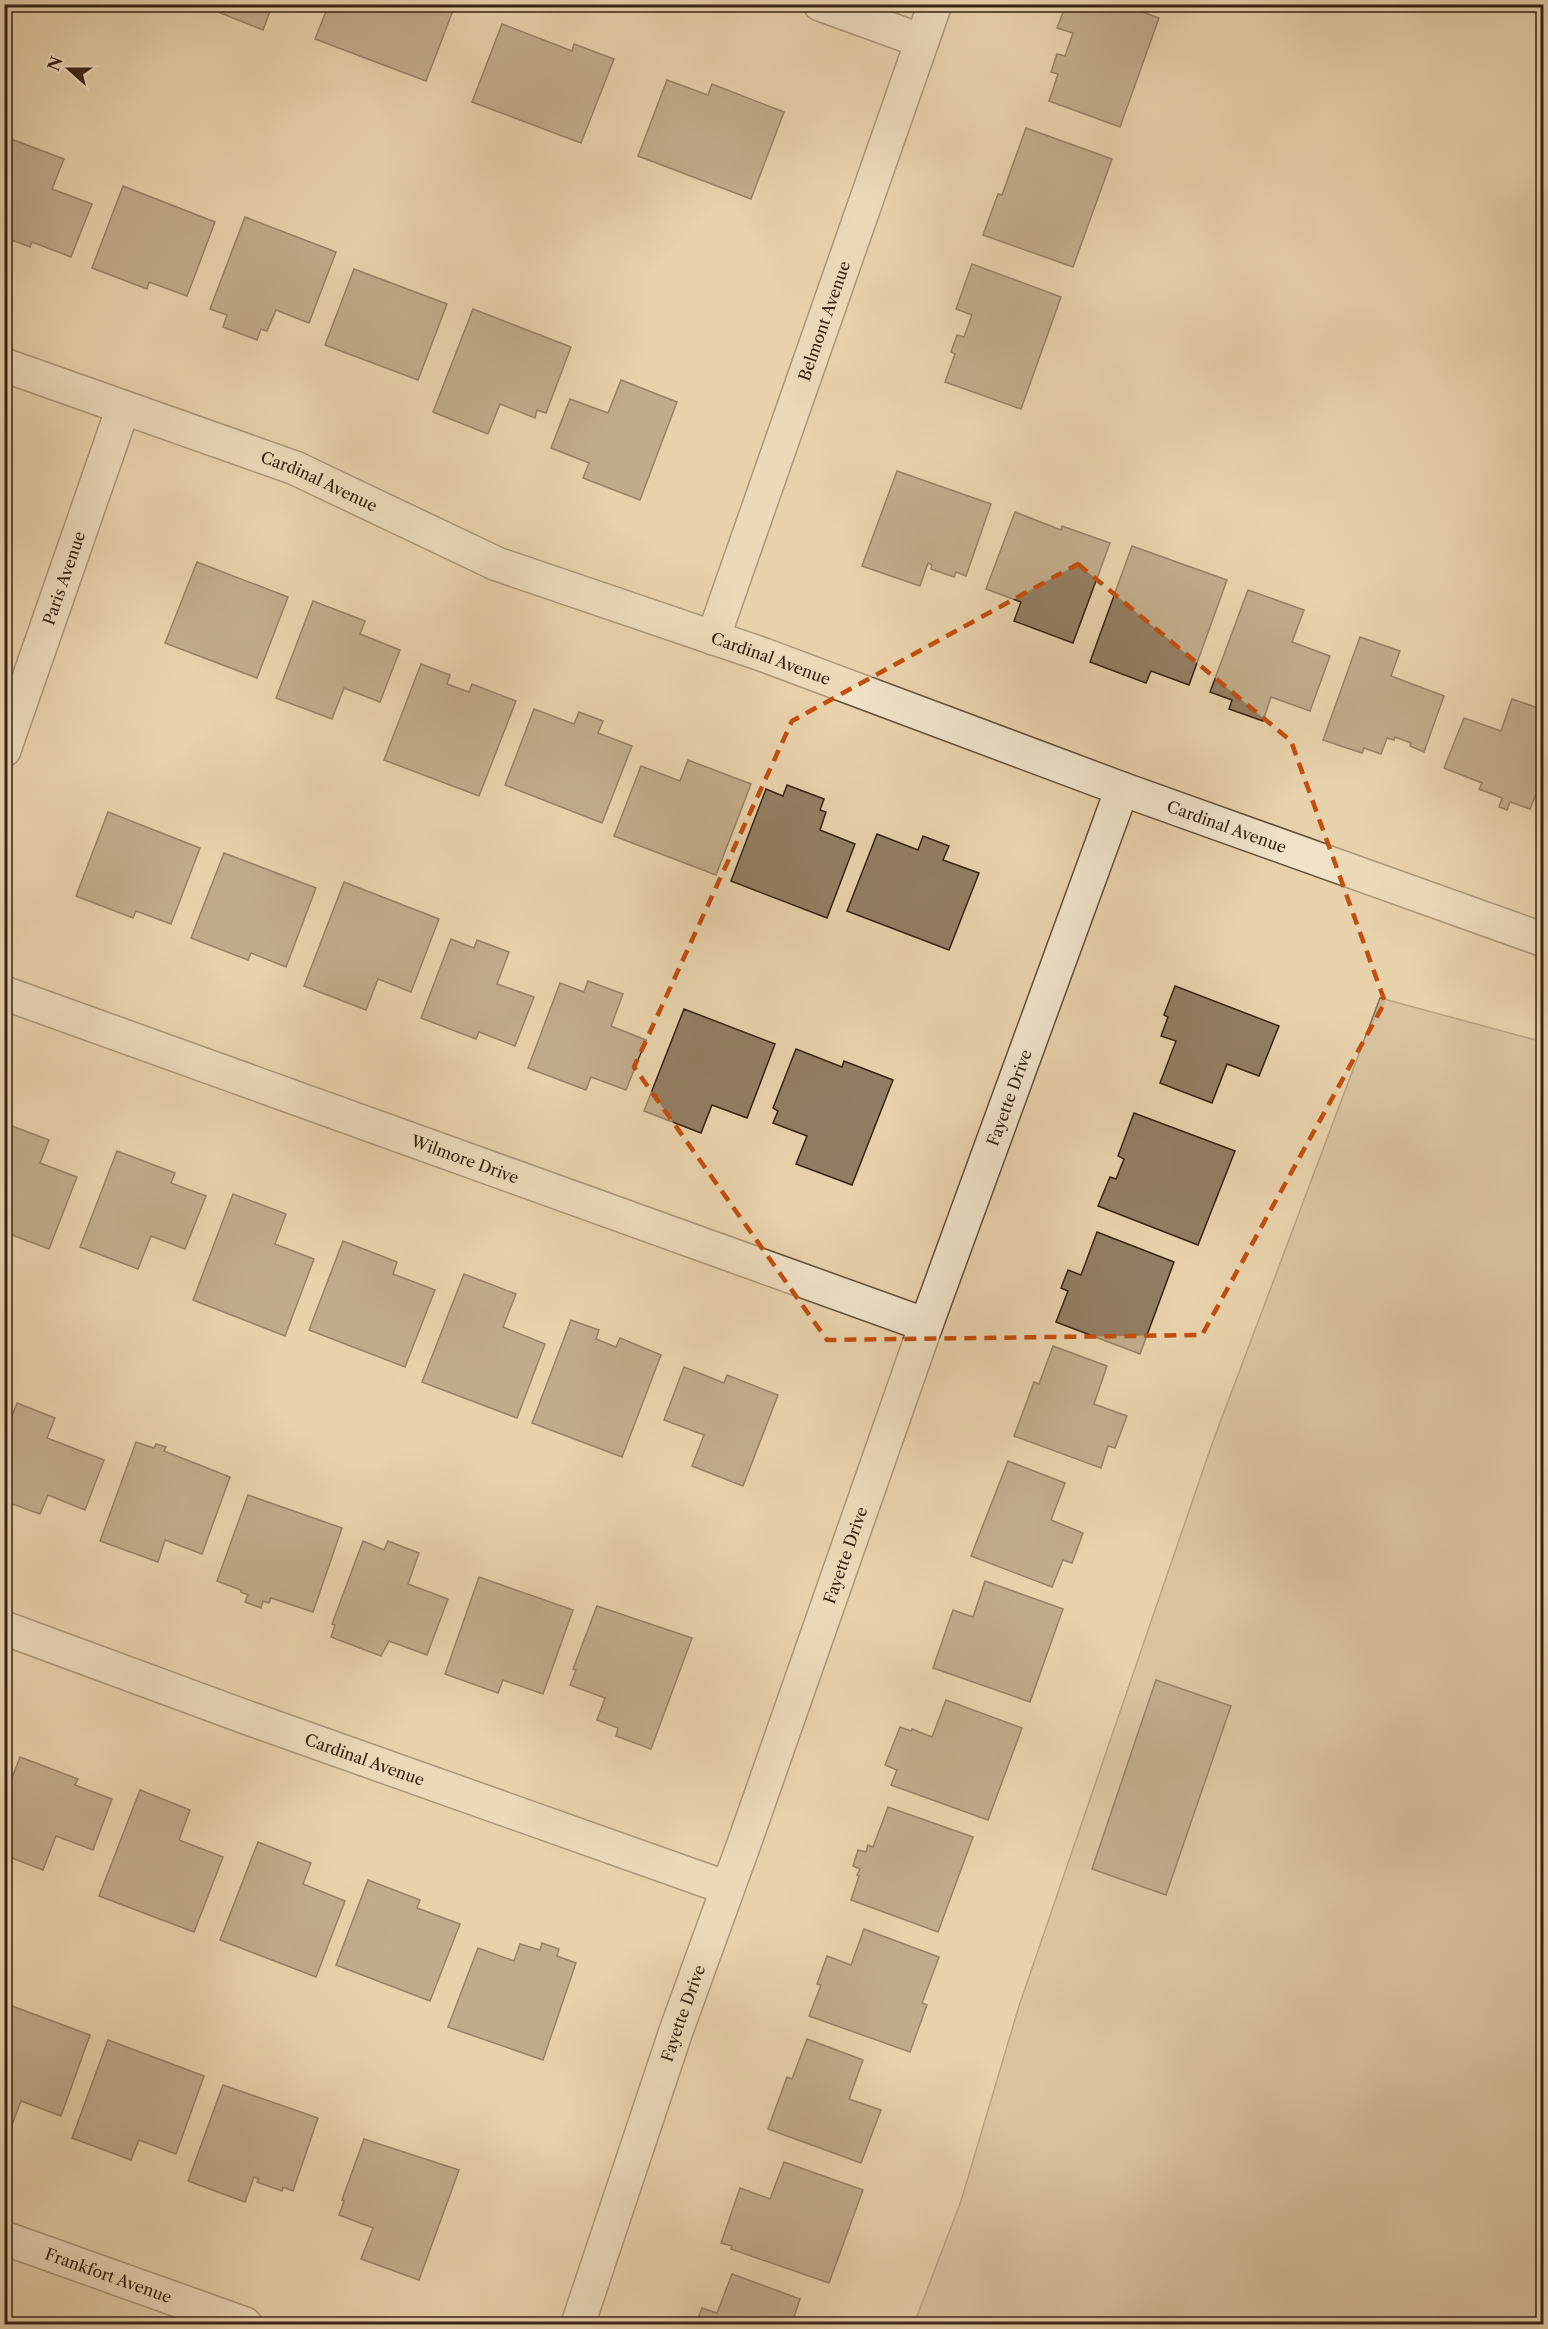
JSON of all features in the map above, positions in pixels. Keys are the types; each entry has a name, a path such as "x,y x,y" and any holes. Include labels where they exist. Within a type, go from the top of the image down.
{"street":[{"path":"820,4 921,41"},
{"name":"Belmont Avenue","path":"714,638 934,4"},
{"name":"Cardinal Avenue","path":"4,365 295,468 497,564 714,638 1122,789 1544,940"},
{"name":"Paris Avenue","path":"4,750 123,408"},
{"name":"Fayette Drive","path":"578,2325 676,2031 926,1325 1122,789"},
{"name":"Wilmore Drive","path":"4,993 926,1325"},
{"name":"Cardinal Avenue","path":"4,1628 251,1719 727,1888"},
{"name":"Frankfort Avenue","path":"4,2238 245,2325"}],"highlighted area":[{"path":"1078,564 1291,741 1385,1002 1202,1335 827,1340 634,1067 792,721"}],"shaded area":[{"path":"1380,998 1543,1042 1543,2324 914,2324 961,2201 1019,2006 1212,1444"}],"building":[{"path":"198,4 273,4 263,30"},
{"path":"329,4 445,4 454,8 426,81 315,39"},
{"path":"1066,4 1121,4 1159,18 1120,127 1049,101 1058,74 1051,72 1057,54 1065,56 1073,33 1057,28"},
{"path":"502,24 572,51 574,44 614,59 581,143 472,102"},
{"path":"667,80 708,95 712,84 784,112 751,199 638,156"},
{"path":"1026,128 1112,159 1073,267 983,235 998,194 1002,195"},
{"path":"11,139 64,159 52,189 92,204 71,257 32,242 30,247 4,237 4,155"},
{"path":"123,186 215,222 187,296 149,282 147,289 92,268"},
{"path":"245,217 336,252 309,323 276,310 267,331 261,329 257,340 223,327 227,315 210,309"},
{"path":"972,264 1061,297 1021,409 945,382 955,354 951,352 957,335 964,337 972,315 956,309"},
{"path":"354,269 447,304 418,380 325,345"},
{"path":"473,309 571,347 546,413 537,410 535,418 500,404 488,434 433,412"},
{"path":"621,380 677,402 640,500 583,478 589,463 551,448 570,399 608,413"},
{"path":"897,471 991,504 966,576 956,572 954,577 931,569 932,565 928,563 920,586 862,566"},
{"path":"1015,512 1061,530 1062,526 1110,543 1073,643 1014,621 1021,602 986,589"},
{"path":"1132,546 1227,580 1189,685 1151,671 1146,683 1090,662"},
{"path":"197,562 288,597 257,678 165,643"},
{"path":"1248,590 1304,610 1292,642 1330,656 1310,711 1271,697 1263,721 1229,709 1232,700 1210,692"},
{"path":"313,601 365,621 360,634 400,650 380,702 344,688 332,719 276,698"},
{"path":"1360,637 1400,651 1391,676 1444,696 1424,752 1410,746 1411,743 1395,737 1394,740 1387,738 1381,754 1364,748 1362,753 1323,740"},
{"path":"421,664 450,675 447,684 469,692 472,684 516,701 479,796 384,760"},
{"path":"1512,699 1544,710 1544,775 1530,809 1510,802 1507,810 1499,807 1502,798 1479,789 1482,783 1444,768 1464,718 1501,731"},
{"path":"534,709 574,724 579,712 603,721 598,733 632,746 602,823 505,785"},
{"path":"688,760 751,784 716,875 614,836 641,766 680,781"},
{"path":"787,785 824,799 820,810 826,812 820,830 855,844 827,918 731,881 766,789 783,796"},
{"path":"108,812 200,848 171,924 136,911 133,918 76,896"},
{"path":"877,834 918,850 923,836 949,846 943,860 979,873 949,950 847,911"},
{"path":"224,853 316,888 286,967 251,953 248,960 191,938"},
{"path":"344,882 439,919 411,992 378,979 366,1010 304,986"},
{"path":"451,939 474,948 477,940 509,952 497,984 534,997 515,1046 479,1032 476,1039 421,1018"},
{"path":"588,981 623,994 611,1026 646,1040 626,1090 591,1077 586,1090 528,1068 560,983 584,992"},
{"path":"1175,986 1279,1026 1259,1076 1227,1064 1212,1103 1160,1083 1176,1041 1161,1036 1168,1017 1164,1015"},
{"path":"684,1009 775,1044 747,1118 712,1105 701,1133 644,1111"},
{"path":"796,1049 842,1067 844,1061 893,1080 852,1185 796,1164 807,1136 773,1123 778,1111 773,1108"},
{"path":"1134,1113 1235,1151 1198,1245 1098,1206 1110,1177 1116,1179 1124,1159 1118,1156"},
{"path":"4,1123 49,1140 40,1163 77,1177 49,1249 4,1232"},
{"path":"117,1151 175,1173 171,1183 206,1196 185,1249 151,1236 138,1269 80,1247"},
{"path":"233,1194 286,1214 275,1244 314,1259 285,1336 193,1300"},
{"path":"1097,1232 1174,1262 1140,1354 1056,1322 1068,1291 1061,1288 1068,1270 1081,1275"},
{"path":"343,1241 397,1262 393,1274 435,1290 405,1367 309,1330"},
{"path":"464,1274 516,1294 503,1327 545,1344 517,1418 422,1382"},
{"path":"571,1320 599,1330 596,1339 616,1347 620,1338 661,1355 622,1457 532,1423"},
{"path":"1053,1346 1107,1366 1094,1404 1127,1416 1115,1448 1108,1446 1101,1468 1014,1436 1034,1382 1039,1384"},
{"path":"684,1367 724,1383 727,1375 778,1395 743,1486 692,1466 704,1435 664,1420"},
{"path":"17,1403 55,1418 47,1438 104,1460 85,1510 48,1495 40,1514 4,1501 4,1436"},
{"path":"136,1442 154,1448 156,1444 166,1447 164,1451 230,1477 202,1554 165,1540 158,1562 100,1541"},
{"path":"1008,1461 1065,1483 1051,1520 1083,1533 1072,1563 1063,1560 1052,1587 971,1556"},
{"path":"248,1495 342,1528 313,1612 271,1598 269,1603 263,1601 261,1608 245,1602 248,1595 241,1590 217,1581"},
{"path":"363,1541 384,1550 388,1541 419,1553 408,1584 448,1599 427,1655 389,1641 381,1656 331,1637 335,1625 332,1624"},
{"path":"479,1577 573,1610 543,1694 503,1680 498,1693 445,1674"},
{"path":"985,1581 1063,1609 1030,1702 933,1668 953,1610 973,1617"},
{"path":"597,1606 692,1638 651,1749 616,1736 618,1728 597,1720 605,1698 570,1685 576,1670 573,1669"},
{"path":"1156,1680 1231,1706 1166,1895 1092,1869"},
{"path":"946,1700 1022,1728 988,1820 891,1785 897,1770 885,1765 900,1727 932,1737"},
{"path":"20,1757 78,1779 75,1785 112,1799 93,1850 56,1836 43,1870 4,1855 4,1799"},
{"path":"140,1790 190,1810 179,1840 223,1857 194,1932 99,1896"},
{"path":"888,1807 973,1837 938,1932 851,1900 860,1869 853,1866 858,1850 866,1852 868,1845 873,1847"},
{"path":"258,1842 311,1863 303,1884 345,1901 316,1977 220,1940"},
{"path":"368,1880 420,1900 417,1908 460,1924 430,2001 336,1965"},
{"path":"864,1929 939,1957 922,2003 927,2005 910,2052 809,2016 821,1985 817,1984 827,1956 851,1965"},
{"path":"542,1943 559,1949 557,1956 576,1963 543,2060 448,2027 478,1948 514,1961 520,1944 540,1950"},
{"path":"4,2003 90,2035 61,2116 21,2101 10,2130 4,2128"},
{"path":"807,2039 863,2060 849,2099 881,2110 861,2163 768,2129 787,2077 792,2079"},
{"path":"108,2040 204,2076 176,2154 139,2140 131,2160 72,2138"},
{"path":"223,2085 318,2118 293,2191 283,2187 282,2191 257,2182 259,2179 254,2177 245,2202 188,2181"},
{"path":"364,2139 459,2170 419,2280 361,2259 373,2228 339,2215 344,2201 342,2200"},
{"path":"784,2162 863,2190 829,2283 731,2249 732,2246 721,2243 740,2188 770,2199"},
{"path":"732,2274 800,2299 794,2317 808,2322 807,2324 696,2324 702,2308 717,2313"}]}
